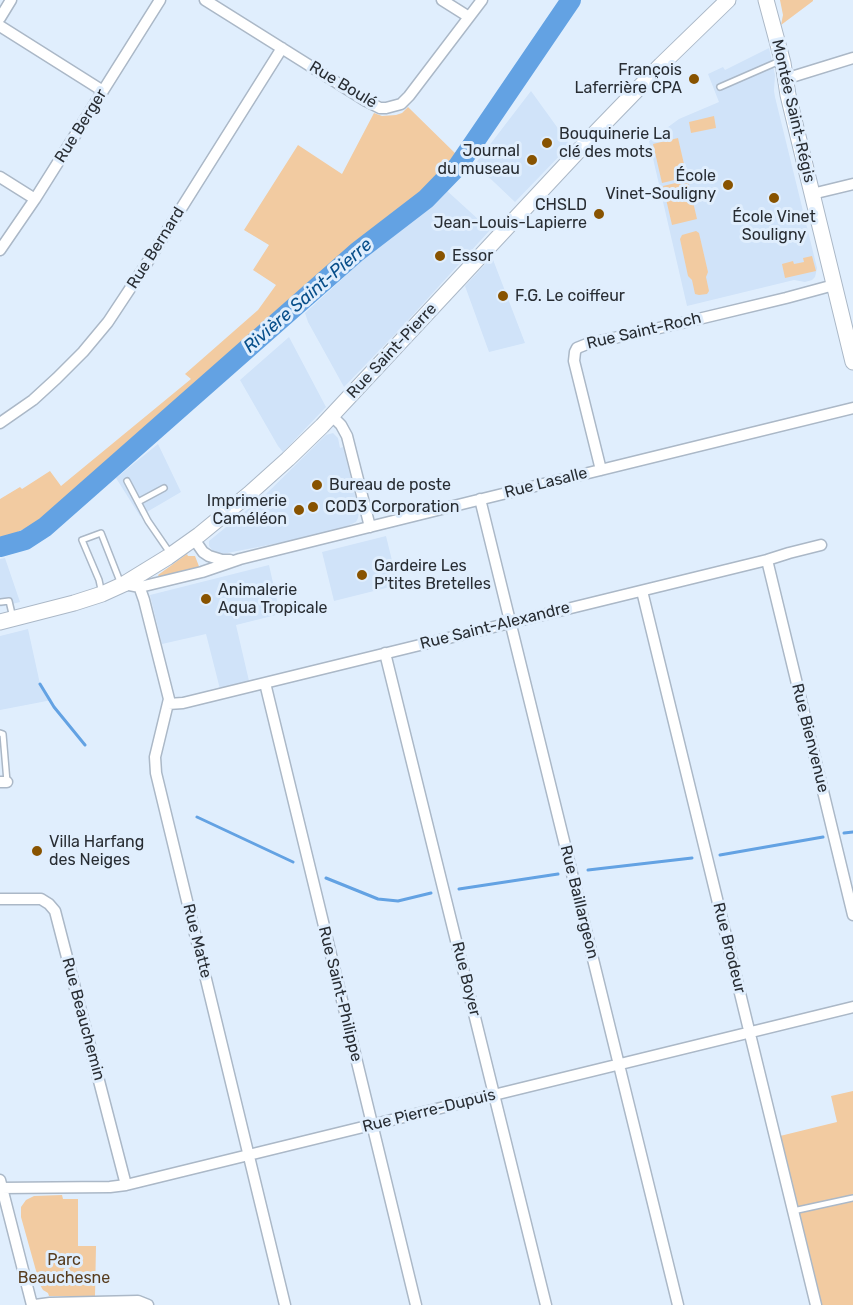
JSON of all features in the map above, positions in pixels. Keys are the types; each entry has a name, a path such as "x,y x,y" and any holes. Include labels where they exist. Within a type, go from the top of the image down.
{"main road":[{"name":"Rue Saint-Pierre","path":"7,620 58,608 130,583 194,539 269,477 331,416 597,131 728,0"},
{"name":"Montée Saint-Régis","path":"766,0 834,285 848,322 853,363"}],"street":[{"path":"0,18 11,0"},
{"name":"Rue Berger","path":"0,250 35,199 160,0"},
{"name":"Rue Boulé","path":"205,0 380,108 396,106 405,100 482,0"},
{"path":"442,0 469,17"},
{"path":"0,26 103,91"},
{"name":"Rue Bernard","path":"0,423 46,389 83,352 108,322 282,48"},
{"path":"785,79 853,58"},
{"path":"0,177 35,199"},
{"path":"812,194 853,184"},
{"name":"Rue Saint-Roch","path":"601,470 574,361 577,348 581,345 834,285"},
{"name":"Rue Lasalle","path":"130,583 202,572 240,560 480,499 853,408"},
{"path":"331,416 341,425 347,436 370,527"},
{"name":"Rue Baillargeon","path":"480,499 678,1305"},
{"name":"Rue Lasalle","path":"194,539 203,552 209,556 222,560 240,560"},
{"name":"Rue Saint-Alexandre","path":"168,704 183,703 821,545"},
{"name":"Rue Bienvenue","path":"767,560 853,915"},
{"name":"Rue Matte","path":"130,583 168,693 168,704 155,764 285,1305"},
{"name":"Rue Brodeur","path":"642,591 816,1305"},
{"name":"Rue Boyer","path":"385,653 546,1305"},
{"name":"Rue Saint-Philippe","path":"265,683 416,1305"},
{"name":"Rue Beauchemin","path":"0,899 41,899 55,911 126,1185"},
{"name":"Rue Pierre-Dupuis","path":"1,1186 110,1187 126,1185 853,1007"},
{"path":"1,1186 34,1305 50,1302 138,1301 148,1305"}],"lane":[{"path":"720,87 782,60"},
{"path":"127,481 148,521 171,555"},
{"path":"138,502 164,488"},
{"path":"102,594 99,580 82,540 101,533 130,583"},
{"path":"0,601 9,601 7,620"},
{"path":"0,733 3,734 4,782"},
{"path":"793,1211 853,1198"}],"shaded area":[{"name":"École Vinet-Souligny","path":"769,48 775,75 775,97 817,268 815,277 805,282 794,280 687,306 649,141 679,119 719,102 708,74 723,67 725,70"},
{"path":"531,91 570,145 515,202 475,164"},
{"path":"445,189 490,230 344,387 305,313"},
{"path":"492,257 525,343 489,352 465,286"},
{"path":"289,337 326,407 283,452 240,380"},
{"path":"333,433 338,438 340,448 343,447 359,512 356,522 299,539 217,555 212,553 209,541 264,496 326,435"},
{"path":"158,444 181,492 140,516 116,478"},
{"name":"Gardeire Les P'tites Bretelles","path":"386,536 398,585 334,601 322,552"},
{"path":"5,558 20,602 0,607 0,559"},
{"path":"269,565 280,614 236,625 249,681 220,689 206,634 162,644 150,595"},
{"path":"28,629 40,684 52,700 0,710 0,636"}],"green space":[{"path":"780,0 813,1 781,25 783,15"},
{"path":"408,107 459,157 420,193 293,297 39,522 0,540 0,499 20,487 22,489 50,471 61,486 191,379 185,374 258,310 276,285 253,270 269,245 244,230 298,145 342,174 374,113 382,116 396,115"},
{"path":"714,116 716,128 691,133 689,122"},
{"path":"678,138 687,177 662,183 653,144"},
{"path":"688,180 697,219 672,225 663,186"},
{"path":"696,231 699,233 708,272 706,277 709,291 707,294 699,295 695,294 692,280 688,276 680,239 682,235"},
{"path":"812,256 816,271 785,278 782,264 793,261 794,264 804,262 803,258"},
{"path":"187,554 195,556 200,569 159,577 158,575"},
{"path":"853,1091 853,1305 821,1305 780,1136 837,1122 831,1096"},
{"name":"Parc Beauchesne","path":"62,1195 63,1199 78,1199 78,1246 96,1246 95,1296 49,1296 40,1285 21,1217 21,1207 26,1200 34,1196"}],"waterway":[{"name":"Rivière Saint-Pierre","path":"0,547 25,540 45,527 357,252 426,199 458,166 571,0"},
{"path":"40,684 54,707 85,745"},
{"path":"197,817 293,862"},
{"path":"844,833 853,832"},
{"path":"720,855 823,837"},
{"path":"588,870 692,858"},
{"path":"459,889 558,874"},
{"path":"326,878 378,899 398,901 431,893"}],"place":[{"name":"François Laferrière CPA","path":"694,79"},
{"name":"Bouquinerie La clé des mots","path":"547,143"},
{"name":"Journal du museau","path":"532,160"},
{"name":"École Vinet-Souligny","path":"728,185"},
{"name":"École Vinet Souligny","path":"774,198"},
{"name":"CHSLD Jean-Louis-Lapierre","path":"599,214"},
{"name":"Essor","path":"440,256"},
{"name":"F.G. Le coiffeur","path":"503,296"},
{"name":"Bureau de poste","path":"317,485"},
{"name":"COD3 Corporation","path":"313,507"},
{"name":"Imprimerie Caméléon","path":"299,510"},
{"name":"Gardeire Les P'tites Bretelles","path":"362,575"},
{"name":"Animalerie Aqua Tropicale","path":"206,599"},
{"name":"Villa Harfang des Neiges","path":"37,851"}]}
